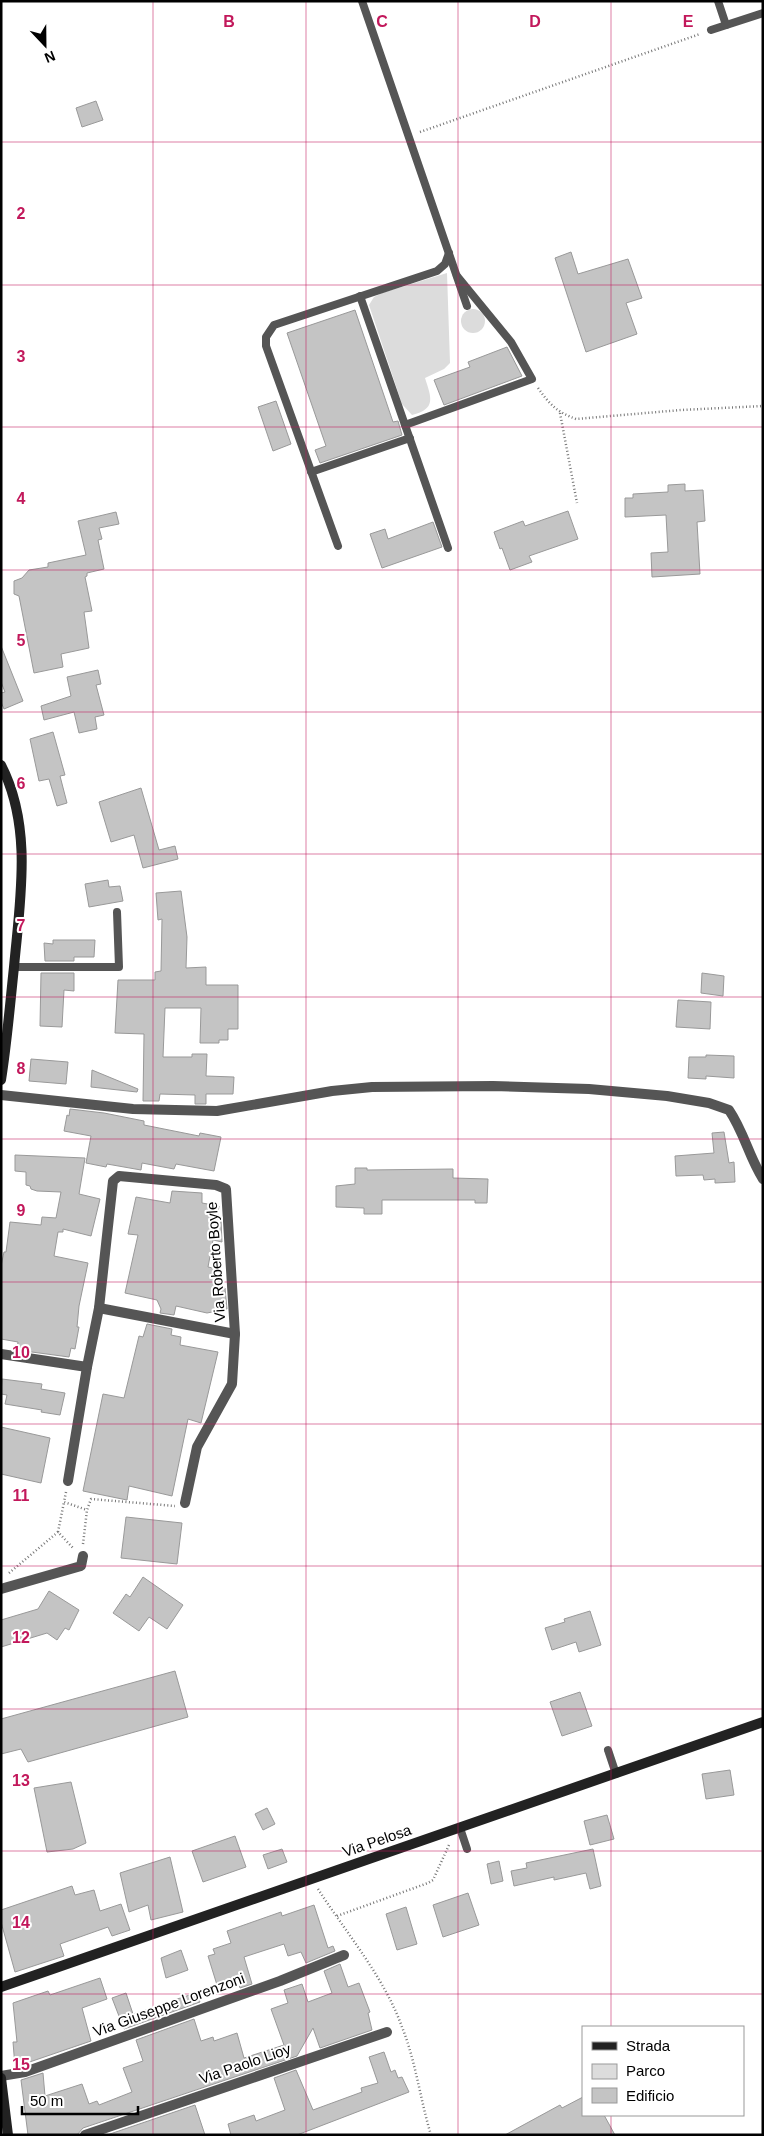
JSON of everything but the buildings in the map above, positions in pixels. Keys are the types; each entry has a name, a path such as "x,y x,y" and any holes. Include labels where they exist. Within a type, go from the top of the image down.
{"street":[{"path":"1,765 16,803 22,856 20,912 1,1080"},
{"path":"1,1095 133,1109 216,1111 332,1091 372,1087 493,1086 580,1089 667,1096 709,1103 729,1110 746,1140 755,1167 763,1179"},
{"name":"Via Roberto Boyle","path":"185,1504 197,1447 232,1384 235,1334 226,1189 216,1185 119,1176 113,1181 99,1308 235,1334"},
{"path":"68,1481 99,1308"},
{"path":"1,1354 87,1367"},
{"path":"1,1589 80,1566 83,1556"},
{"name":"Via Pelosa","path":"1,1987 312,1879 461,1833 763,1722"},
{"name":"Via Giuseppe Lorenzoni","path":"1,2077 25,2072 280,1981 344,1955"},
{"name":"Via Paolo Lioy","path":"85,2135 387,2032"},
{"path":"1,2077 8,2135"}],"lane":[{"path":"362,1 467,306"},
{"path":"718,1 726,25"},
{"path":"711,30 763,13"},
{"path":"338,546 266,346 266,337 274,325 436,271 445,264 449,253"},
{"path":"405,425 532,379 511,342 457,276"},
{"path":"360,296 448,548"},
{"path":"311,472 410,438"},
{"path":"14,967 120,967 117,912"},
{"path":"608,1750 620,1775"},
{"path":"461,1833 467,1849"}],"path":[{"path":"409,136 711,30"},
{"path":"532,379 547,401 560,413 576,419 681,410 763,406"},
{"path":"560,413 577,503"},
{"path":"4,1578 58,1532 68,1481"},
{"path":"83,1556 87,1510 91,1499 182,1507 185,1504"},
{"path":"64,1502 87,1510"},
{"path":"58,1532 83,1556"},
{"path":"337,1916 433,1880 448,1846 461,1833"},
{"path":"312,1879 381,1985 402,2026 415,2065 431,2135"}],"green space":[{"path":"447,273 450,363 444,369 425,378 430,396 429,406 412,415 402,404 369,305 374,297 382,293"},
{"path":"473,309 481,313 485,321 481,329 473,333 465,329 461,321 465,313"}]}
